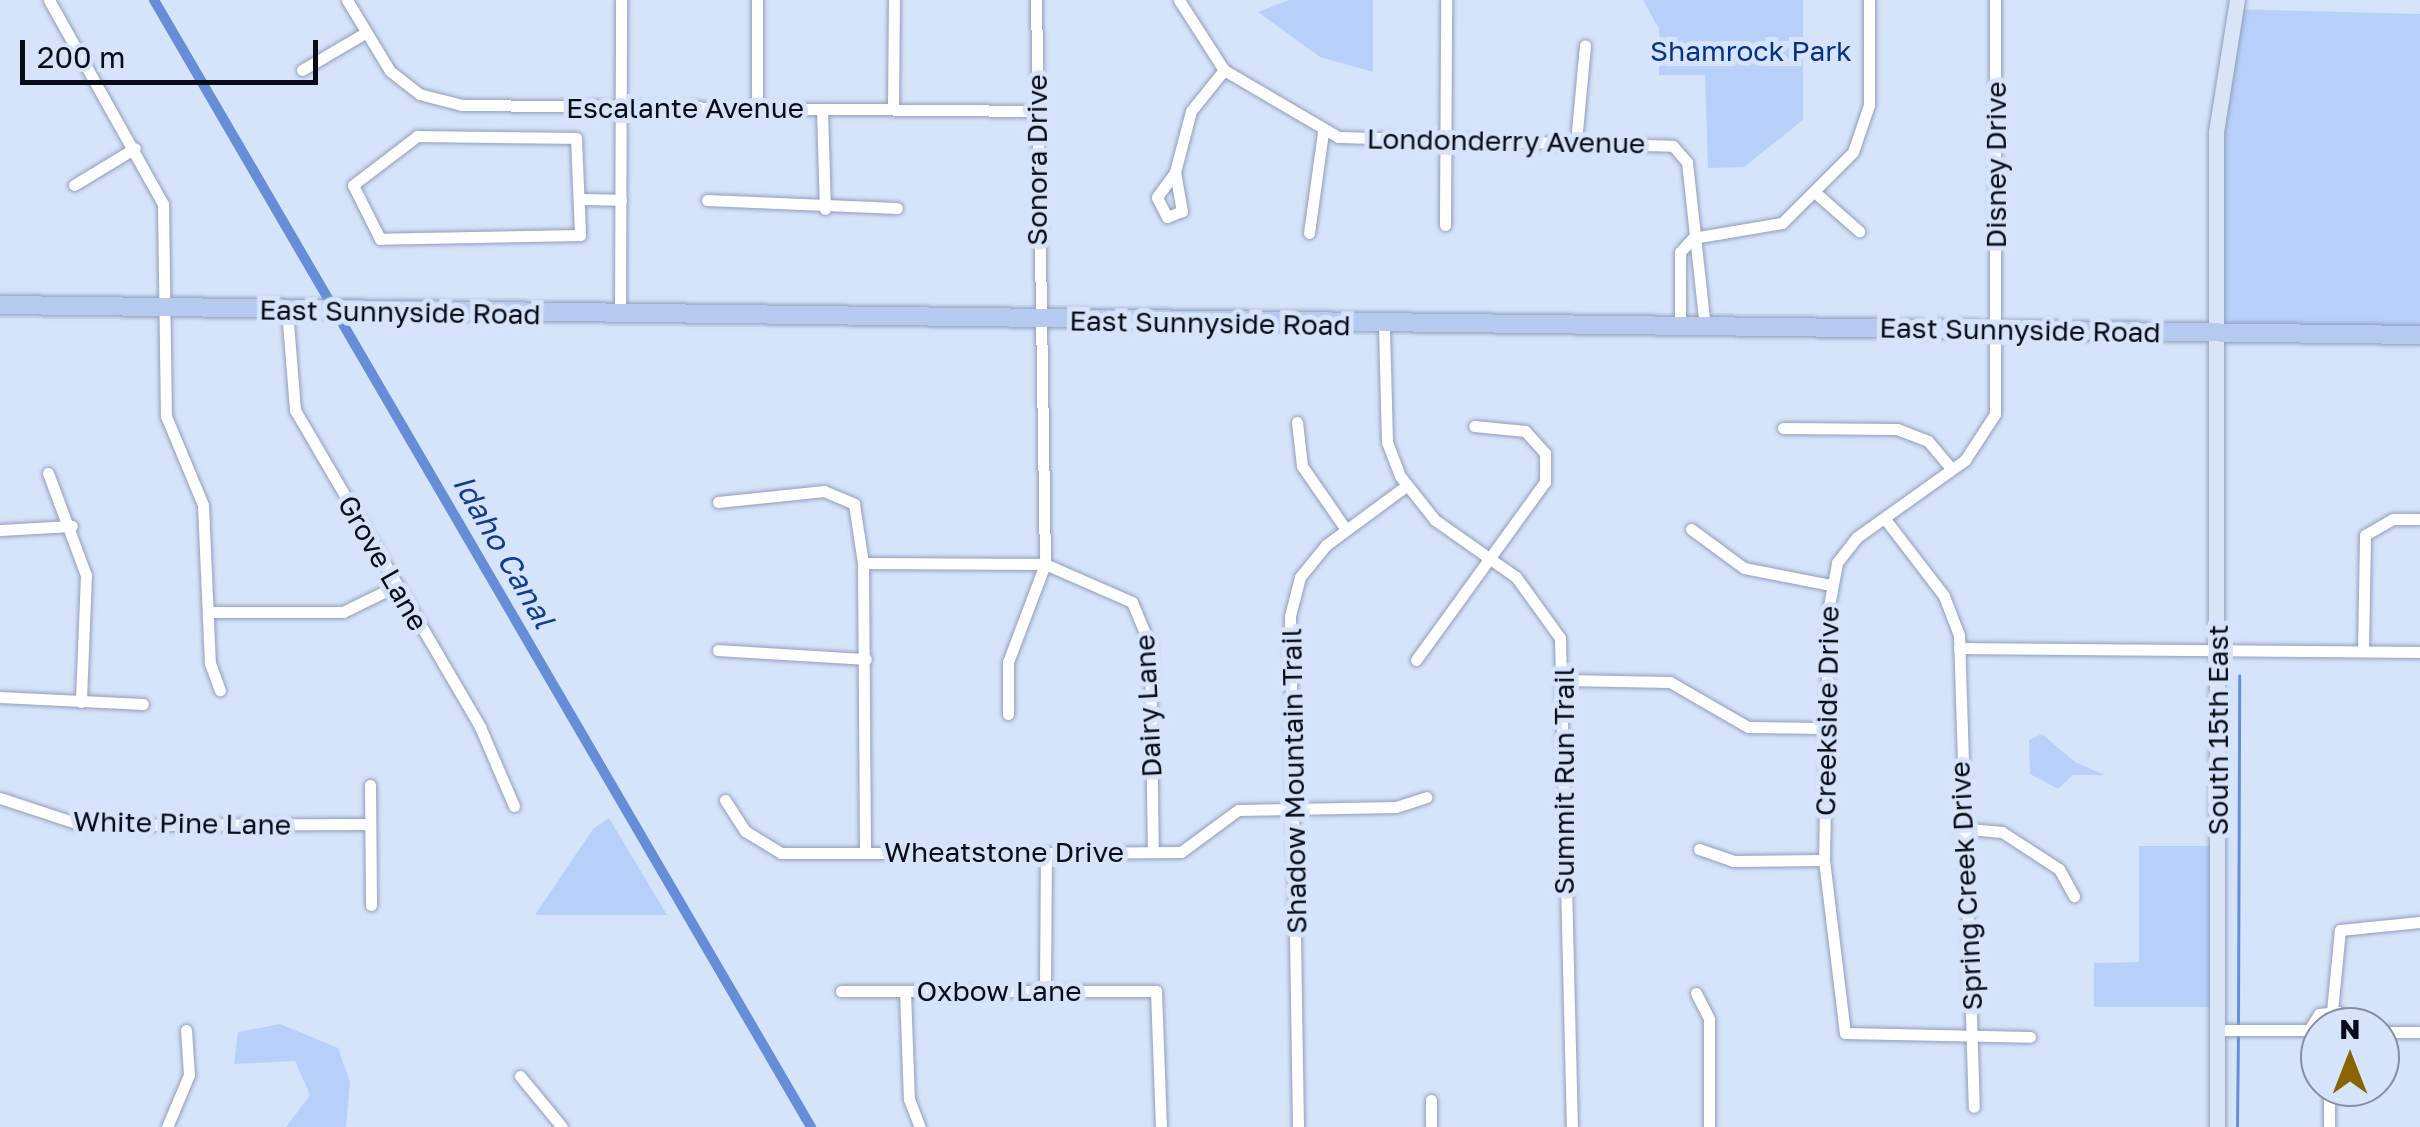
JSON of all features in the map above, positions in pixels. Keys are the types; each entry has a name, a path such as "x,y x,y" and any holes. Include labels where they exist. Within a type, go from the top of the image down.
{"main road":[{"name":"South 15th East","path":"2217,1127 2224,1030 2216,332 2218,97 2237,0"},
{"name":"East Sunnyside Road","path":"0,305 1384,327 2420,335"}],"street":[{"path":"49,0 135,148 162,204 168,433 203,505 208,612 220,690"},
{"name":"Escalante Avenue","path":"346,0 407,87 445,102 1036,110"},
{"path":"620,314 621,0"},
{"path":"756,107 757,0"},
{"path":"893,108 894,0"},
{"name":"Sonora Drive","path":"1036,0 1044,564"},
{"name":"Londonderry Avenue","path":"1178,0 1224,70 1323,132 1446,142 1576,142 1675,148 1687,162 1692,238 1705,270 1705,328"},
{"path":"1445,226 1446,0"},
{"path":"1692,238 1761,232 1818,194 1864,123 1869,0"},
{"name":"Disney Drive","path":"1995,0 1995,330"},
{"path":"302,70 365,32"},
{"path":"1576,142 1586,45"},
{"path":"1175,172 1190,110 1224,70"},
{"path":"822,108 825,208"},
{"path":"1309,233 1323,132"},
{"path":"417,136 571,136 582,146 582,200 580,235 568,242 386,241 352,191 417,136"},
{"path":"74,185 135,148"},
{"path":"1818,194 1860,231"},
{"path":"582,200 620,200"},
{"path":"707,200 825,208 897,208"},
{"name":"Londonderry Avenue","path":"1680,327 1680,252 1692,238"},
{"name":"Grove Lane","path":"286,310 295,410 502,768 514,806"},
{"name":"Summit Run Trail","path":"1384,327 1387,442 1406,486 1490,562 1516,577 1551,620 1564,680 1572,1127"},
{"name":"Creekside Drive","path":"1974,1036 1845,1033 1824,860 1825,728 1830,585 1858,537 1951,468 1993,424 1995,330"},
{"path":"1297,422 1302,466 1345,528"},
{"path":"1416,660 1490,562 1548,468 1542,447 1517,426 1474,426"},
{"path":"1783,428 1896,429 1928,441 1951,468"},
{"path":"48,473 72,526 88,601 82,702"},
{"name":"Shadow Mountain Trail","path":"1298,1127 1292,807 1295,590 1345,528 1406,486"},
{"path":"718,502 835,492 854,504 863,563 865,852"},
{"name":"Spring Creek Drive","path":"1884,519 1944,596 1959,648 1958,828 1975,941 1974,1107"},
{"path":"2362,651 2365,536 2392,519 2420,520"},
{"path":"0,530 72,526"},
{"path":"1691,529 1744,568 1830,585"},
{"name":"Dairy Lane","path":"863,563 1044,564 1116,589 1147,628 1153,852"},
{"path":"1008,714 1008,662 1044,564"},
{"path":"208,612 343,612 396,586"},
{"path":"1959,648 2420,652"},
{"path":"718,650 866,659"},
{"path":"1564,680 1670,682 1748,727 1825,728"},
{"path":"0,697 144,704"},
{"path":"370,785 370,904"},
{"name":"Wheatstone Drive","path":"725,800 768,850 1046,853 1153,852 1197,845 1238,810 1396,808 1426,797"},
{"name":"White Pine Lane","path":"0,798 82,825 369,824"},
{"path":"1958,828 2002,832 2059,869 2074,896"},
{"path":"1699,849 1733,861 1824,860"},
{"path":"1045,990 1046,853"},
{"path":"2332,1007 2340,930 2420,922"},
{"name":"Oxbow Lane","path":"840,992 1156,991 1161,1127"},
{"path":"906,992 909,1099 920,1127"},
{"path":"1696,993 1708,1019 1709,1127"},
{"path":"167,1127 189,1075 186,1030"},
{"path":"2224,1030 2300,1030"},
{"name":"Spring Creek Drive","path":"1974,1036 2030,1037"},
{"path":"520,1076 562,1127"},
{"path":"1431,1100 1431,1127"}],"green space":[{"path":"1289,0 1373,0 1373,72 1320,57 1258,12"},
{"name":"Shamrock Park","path":"1643,0 1803,0 1803,120 1744,167 1708,168 1705,75 1659,75 1659,29"},
{"path":"2234,9 2420,14 2420,335 2216,332 2218,106"},
{"path":"2042,734 2075,762 2105,775 2073,775 2058,789 2030,774 2029,740"},
{"path":"609,818 667,915 535,915 593,829"},
{"path":"2139,846 2218,846 2218,1007 2094,1007 2094,963 2139,962"},
{"path":"280,1024 338,1048 350,1082 346,1127 286,1127 310,1095 295,1061 234,1064 238,1032"}],"waterway":[{"name":"Idaho Canal","path":"154,0 811,1127"},
{"path":"2238,1025 2239,676"},
{"path":"2237,1127 2238,1033"}]}
